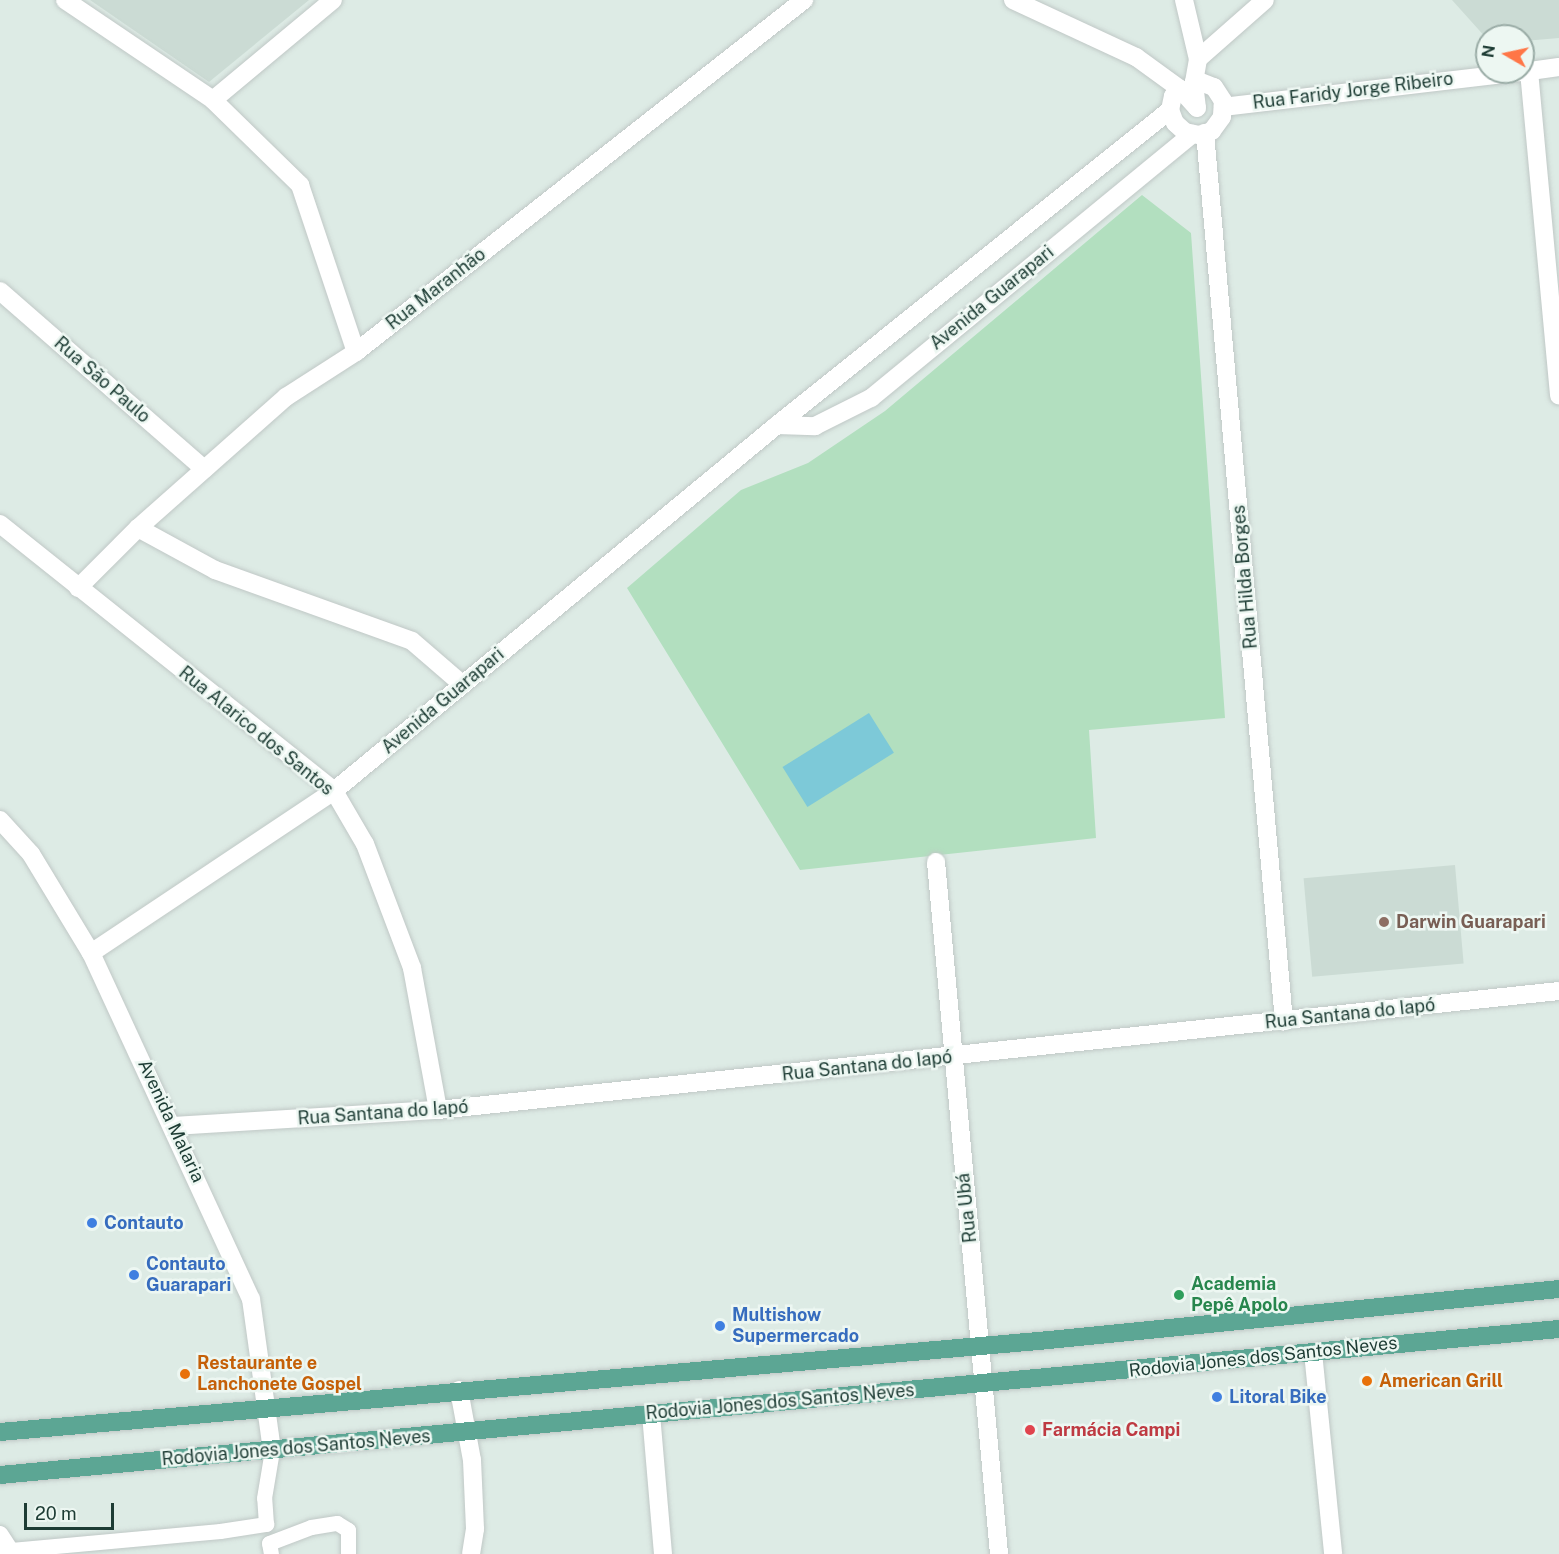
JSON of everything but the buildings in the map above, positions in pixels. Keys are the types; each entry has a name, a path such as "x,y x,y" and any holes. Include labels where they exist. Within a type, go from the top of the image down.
{"main road":[{"path":"0,1432 980,1345 1559,1289"},
{"name":"Rodovia Jones dos Santos Neves","path":"0,1475 1559,1329"}],"street":[{"path":"65,0 213,100 300,185 356,352"},
{"path":"213,100 333,0"},
{"name":"Rua Maranhão","path":"78,588 138,528 286,397 356,352 804,0"},
{"path":"1013,0 1136,57 1187,86 1214,87 1223,107 1222,117 1198,134 1175,123 1170,110 1173,96 1187,86 1198,58 1265,0"},
{"path":"1184,0 1198,58"},
{"name":"Rua Faridy Jorge Ribeiro","path":"1535,70 1559,67"},
{"name":"Rua Faridy Jorge Ribeiro","path":"1223,107 1475,78"},
{"path":"1525,84 1559,396"},
{"name":"Avenida Guarapari","path":"91,954 334,791 777,425 1170,110"},
{"name":"Avenida Guarapari","path":"777,425 815,426 871,398 1198,134"},
{"name":"Rua Hilda Borges","path":"1198,134 1284,1021"},
{"name":"Rua São Paulo","path":"0,291 204,469"},
{"name":"Rua Alarico dos Santos","path":"0,524 334,791 365,843 412,968 438,1110"},
{"path":"138,528 215,570 412,641 463,685"},
{"name":"Avenida Malaria","path":"0,820 31,854 91,954 174,1126 252,1299 272,1450"},
{"name":"Rua Ubá","path":"936,862 999,1554"},
{"name":"Rua Santana do Iapó","path":"174,1126 438,1110 1559,991"},
{"path":"1313,1352 1333,1554"},
{"path":"459,1390 472,1460 475,1529 471,1554"},
{"path":"651,1414 663,1554"}],"lane":[{"path":"272,1450 264,1498 270,1549 310,1527 337,1523 348,1530 348,1554"},
{"path":"0,1533 5,1550 220,1532 266,1524"}],"shaded area":[{"path":"90,0 309,0 209,82"},
{"path":"1452,0 1559,0 1559,38 1535,40 1535,24 1475,26"},
{"name":"Darwin Guarapari","path":"1455,865 1464,964 1312,977 1304,878"}],"green space":[{"path":"1142,195 1191,233 1225,718 1089,730 1096,838 800,870 627,588 741,490 808,463 885,411"}],"water":[{"path":"869,713 894,753 807,807 782,767"}],"place":[{"name":"Darwin Guarapari","path":"1384,922"},
{"name":"Contauto","path":"92,1223"},
{"name":"Contauto Guarapari","path":"134,1275"},
{"name":"Academia Pepê Apolo","path":"1179,1295"},
{"name":"Multishow Supermercado","path":"720,1326"},
{"name":"Restaurante e Lanchonete Gospel","path":"185,1374"},
{"name":"American Grill","path":"1367,1381"},
{"name":"Litoral Bike","path":"1217,1397"},
{"name":"Farmácia Campi","path":"1030,1430"}]}
